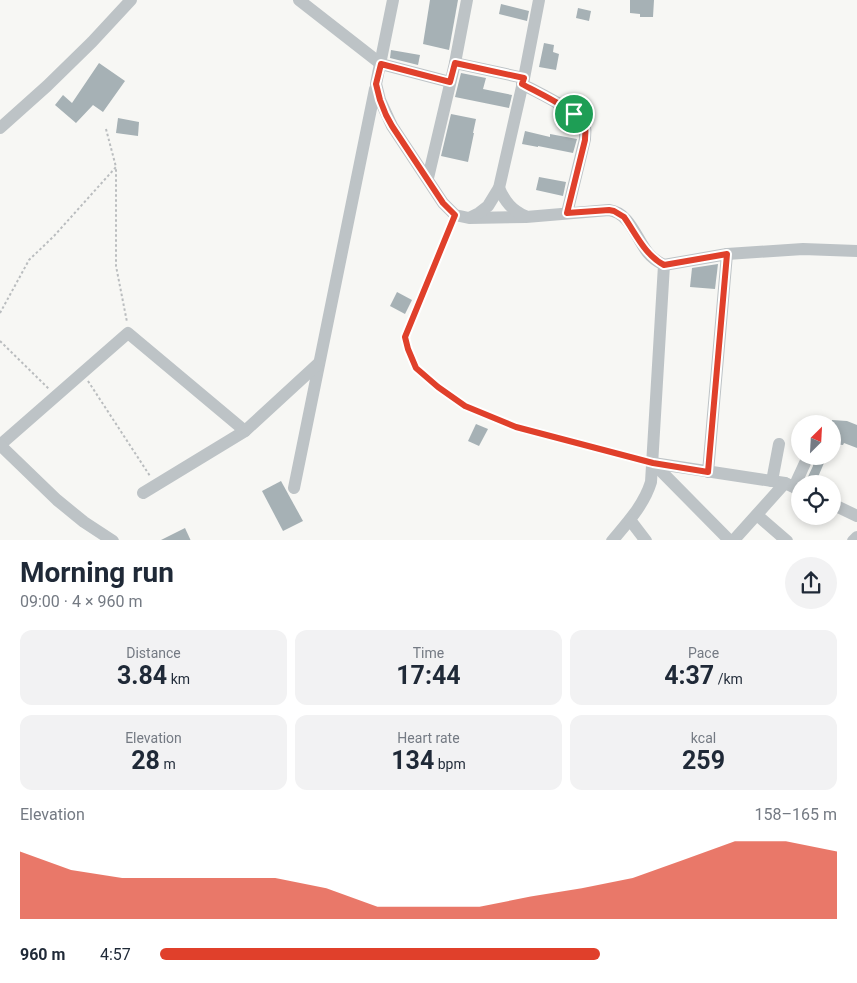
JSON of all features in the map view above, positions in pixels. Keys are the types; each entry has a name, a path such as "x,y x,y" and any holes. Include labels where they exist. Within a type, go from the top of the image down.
{"street":[{"path":"0,128 47,86 131,0"},
{"path":"299,0 316,6 381,64 450,82"},
{"path":"294,488 393,0"},
{"path":"428,178 455,63 467,0"},
{"path":"469,218 488,206 499,188 539,0"},
{"path":"455,63 523,81 574,114 585,127 585,140 567,213"},
{"path":"376,84 380,100 392,126 443,203 455,215 469,218 526,217 609,210 619,213 624,217 648,253 664,265 727,254 803,249 857,251"},
{"path":"499,188 510,206 516,212 526,217"},
{"path":"708,472 727,254"},
{"path":"612,540 630,520 648,493 651,482 664,265"},
{"path":"113,540 84,522 57,500 0,445 128,333 245,431"},
{"path":"143,493 245,431 319,364"},
{"path":"779,444 788,486"},
{"path":"653,463 788,486"},
{"path":"653,463 731,540 788,486 804,465"},
{"path":"841,508 857,516"},
{"path":"757,515 787,540"},
{"path":"630,520 646,540"},
{"path":"853,540 857,537"}],"path":[{"path":"106,129 116,167 116,266 128,333"},
{"path":"0,314 29,260 54,236 116,167"},
{"path":"455,215 405,337 416,368 438,387 465,406 493,418 516,427 653,463"},
{"path":"0,341 56,396"},
{"path":"83,373 156,486"}],"building":[{"path":"430,0 458,0 449,50 423,44"},
{"path":"630,0 654,0 653,17 640,17 640,14 630,13"},
{"path":"501,4 529,11 527,21 499,14"},
{"path":"578,8 591,11 589,21 576,18"},
{"path":"544,43 554,45 553,52 559,54 556,70 539,67"},
{"path":"391,50 420,55 418,65 390,58"},
{"path":"99,63 125,81 103,112 93,105 76,123 55,105 63,95 72,103"},
{"path":"461,73 486,78 483,89 512,95 509,108 455,97"},
{"path":"451,114 476,119 468,162 441,156"},
{"path":"118,118 139,122 138,136 116,133"},
{"path":"525,131 550,137 550,134 577,139 573,153 522,144"},
{"path":"539,177 566,182 563,196 536,190"},
{"path":"718,264 715,289 690,287 692,268"},
{"path":"397,292 412,300 405,314 390,306"},
{"path":"841,421 857,425 857,448 844,443 841,445"},
{"path":"476,424 488,429 479,446 468,441"},
{"path":"823,465 819,475 809,475 813,466"},
{"path":"281,481 303,521 283,531 262,491"},
{"path":"185,528 191,540 161,540"}],"route":[{"path":"455,63 524,78 522,84 574,114 585,127 586,132 567,213 609,210 619,213 624,217 652,258 664,265 727,254 708,472 653,463 516,427 493,418 465,406 438,387 416,368 408,349 405,337 455,215 443,203 386,115 376,84 381,64 450,82 455,63"}]}
